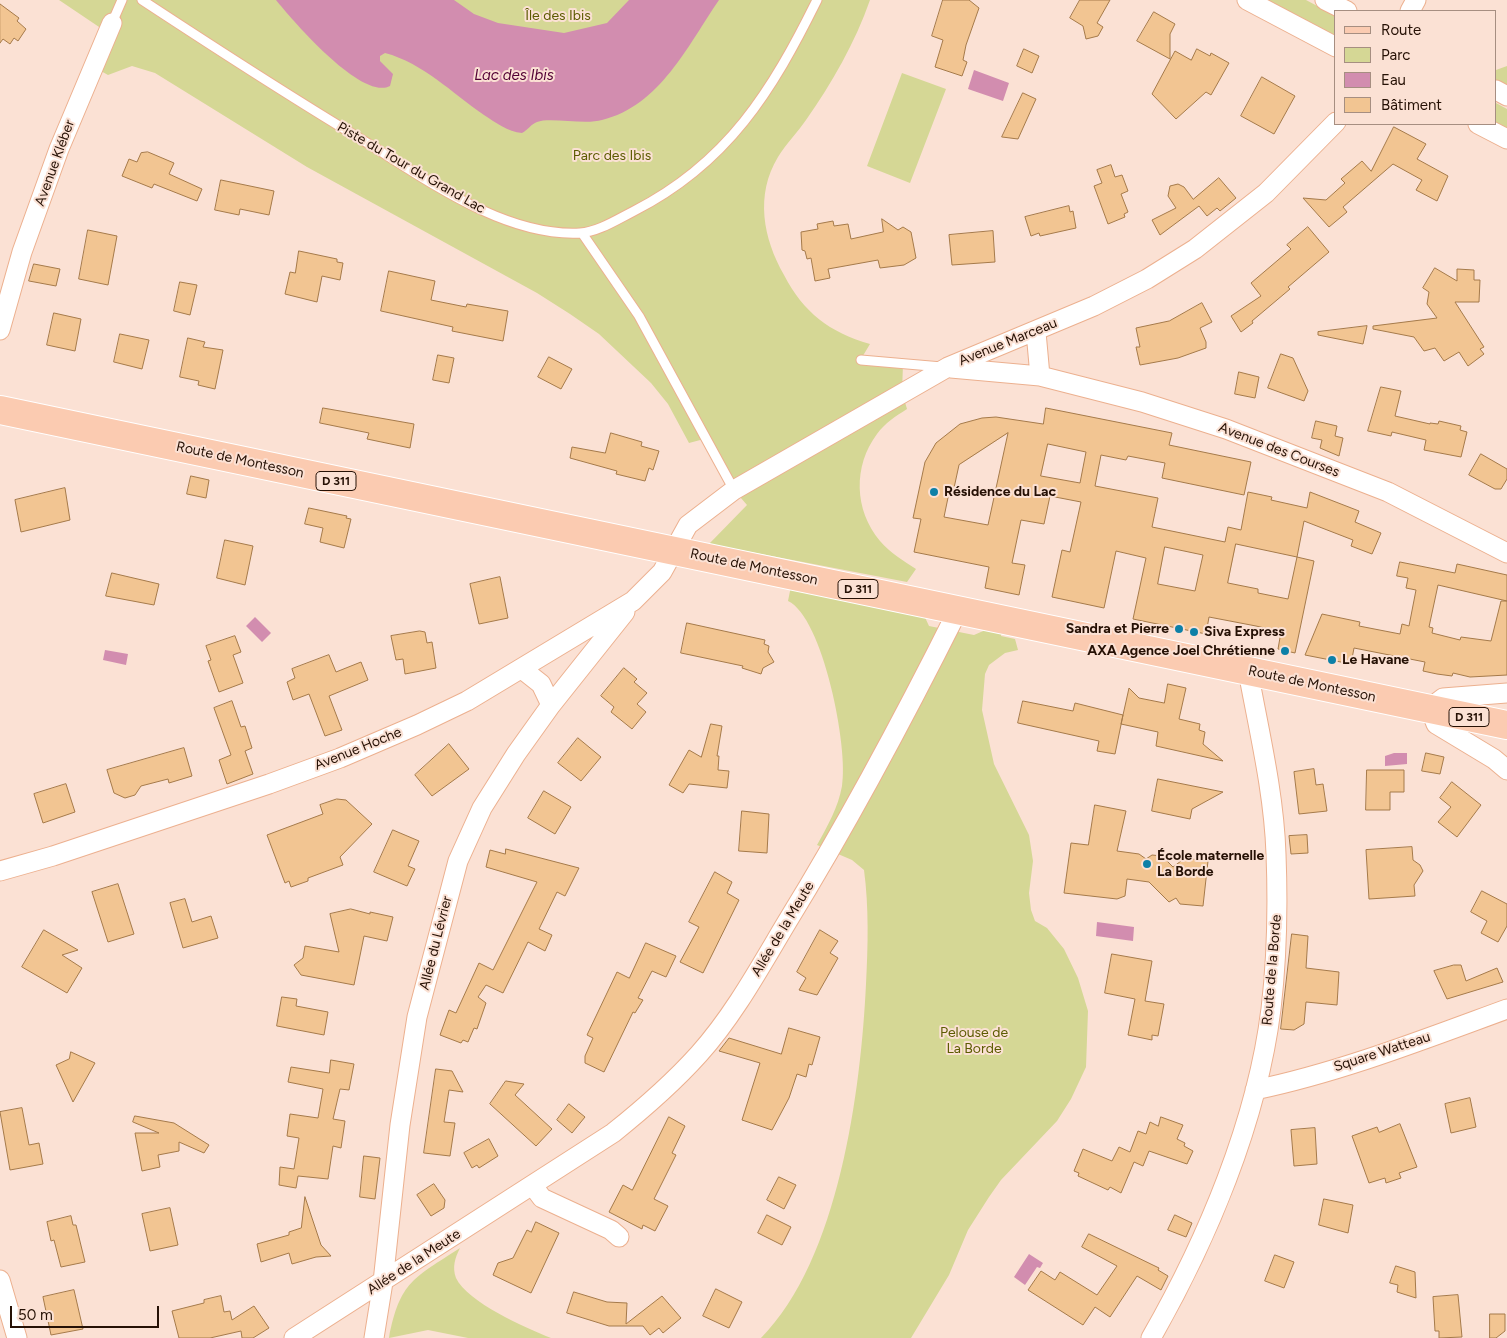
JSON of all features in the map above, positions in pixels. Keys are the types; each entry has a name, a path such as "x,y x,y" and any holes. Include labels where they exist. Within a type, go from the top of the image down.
{"main road":[{"name":"Route de Montesson","path":"0,410 1507,725"}],"street":[{"path":"1248,0 1334,46"},
{"path":"1325,0 1345,10"},
{"name":"Avenue Kléber","path":"0,330 22,252 56,158 112,23"},
{"name":"Avenue Marceau","path":"673,550 688,525 734,490 948,367 1036,332 1147,279 1195,248 1266,193 1334,124"},
{"path":"1480,125 1507,139"},
{"path":"1036,332 1040,376"},
{"name":"Avenue des Courses","path":"948,367 1040,376 1142,402 1226,429 1316,462 1396,496 1507,553"},
{"name":"Avenue Hoche","path":"0,871 159,821 340,758 417,725 522,669 634,601 662,572 673,550"},
{"name":"Allée du Lévrier","path":"374,1338 383,1282 400,1125 417,1017 458,861 482,808 551,705 634,601"},
{"name":"Allée de la Meute","path":"294,1338 613,1134 642,1110 700,1053 746,989 812,880 862,793 958,610"},
{"path":"522,669 540,684 551,705"},
{"name":"Route de la Borde","path":"1151,1338 1170,1305 1200,1241 1230,1168 1255,1090 1271,1010 1277,927 1276,859 1266,772 1248,671"},
{"path":"1507,693 1443,698 1430,708 1436,724 1494,759 1507,770"},
{"name":"Square Watteau","path":"1255,1090 1296,1081 1428,1038 1507,1009"},
{"path":"533,1186 542,1198 611,1230 619,1237"},
{"path":"0,1280 17,1338"}],"lane":[{"name":"Avenue Kléber","path":"112,23 122,0"},
{"name":"Piste du Tour du Grand Lac","path":"142,0 317,113 435,185 481,210 534,229 582,233 612,223 641,208 695,172 719,150 742,126 762,98 816,0"},
{"path":"582,233 639,316 692,417 734,490"},
{"name":"Avenue des Courses","path":"861,360 948,367"}],"green space":[{"name":"Parc des Ibis","path":"59,0 870,0 850,47 834,77 806,120 781,152 771,171 766,186 764,216 771,246 777,261 792,288 809,310 842,334 870,344 861,359 903,364 902,392 907,409 884,426 869,447 864,460 860,488 861,502 871,529 888,549 916,569 907,582 709,544 747,505 734,490 704,439 689,443 668,404 651,383 599,334 537,293 307,167 155,73 132,66 108,75 92,66 108,33"},
{"path":"1261,0 1306,0 1334,15 1334,40"},
{"path":"1507,66 1507,92 1497,87 1497,70"},
{"path":"902,73 946,89 910,183 867,166"},
{"path":"1497,104 1507,109 1507,133 1497,125"},
{"name":"Pelouse de La Borde","path":"791,586 923,613 929,626 974,635 990,628 1002,629 1001,636 1015,639 1018,650 1005,653 989,665 985,674 982,710 994,764 1029,835 1033,861 1029,893 1031,910 1035,921 1047,928 1064,949 1078,978 1088,1011 1086,1067 1071,1099 1057,1121 1001,1180 989,1197 968,1230 949,1275 911,1338 761,1338 788,1305 810,1265 827,1220 841,1172 858,1073 867,970 868,941 864,870 852,860 817,845 838,802 842,786 841,744 831,686 822,657 812,631 801,612 788,601"},
{"path":"460,1248 455,1259 454,1270 456,1278 462,1287 484,1305 527,1328 551,1338 468,1338 428,1330 389,1338 398,1304 411,1283"}],"water":[{"name":"Lac des Ibis","path":"276,0 454,0 474,14 498,23 564,33 607,23 629,0 719,0 671,72 640,102 622,113 602,120 586,122 543,121 535,123 522,133 512,131 497,124 425,71 385,53 380,56 380,61 393,74 390,86 378,87 363,82 346,71 312,40"},
{"path":"974,70 1009,83 1003,101 968,89"},
{"path":"255,617 271,633 262,642 246,626"},
{"path":"105,650 128,654 126,665 103,660"},
{"path":"1394,753 1407,753 1407,764 1385,766 1385,756"},
{"path":"1097,922 1134,927 1133,941 1096,936"},
{"path":"1029,1254 1043,1263 1040,1268 1037,1267 1025,1285 1014,1277"}],"building":[{"path":"943,0 969,0 979,8 966,45 963,60 967,62 962,76 935,67 943,40 932,36"},
{"path":"1080,0 1110,0 1097,23 1103,27 1098,36 1086,39 1083,26 1070,18"},
{"path":"0,4 19,18 17,21 26,29 18,41 14,38 10,44 3,39 0,43"},
{"path":"1154,12 1175,24 1170,34 1170,59 1137,41"},
{"path":"1024,49 1039,56 1032,73 1017,66"},
{"path":"1197,49 1210,56 1211,53 1229,63 1211,95 1206,92 1176,119 1152,94 1175,51 1191,60"},
{"path":"1262,77 1295,96 1274,134 1241,116"},
{"path":"1023,93 1036,99 1018,139 1002,137"},
{"path":"1394,127 1426,144 1417,159 1448,176 1437,201 1416,190 1422,180 1393,164 1343,207 1347,212 1329,227 1303,198 1326,200 1345,183 1341,179 1362,161 1371,171"},
{"path":"148,152 174,163 169,174 202,189 197,201 154,184 152,188 122,176 129,159 137,162 141,153"},
{"path":"1111,165 1115,177 1122,175 1128,191 1121,194 1128,212 1124,214 1125,217 1108,224 1094,186 1102,183 1097,170"},
{"path":"1219,178 1236,198 1220,211 1217,208 1207,216 1199,206 1160,235 1152,220 1176,208 1168,196 1170,186 1178,184 1184,187 1193,199"},
{"path":"221,180 274,191 269,215 240,209 239,215 215,210"},
{"path":"1069,206 1070,212 1073,211 1076,228 1040,236 1039,233 1031,236 1025,217"},
{"path":"882,219 898,230 903,227 911,232 916,258 904,265 880,268 878,260 828,269 830,278 815,281 811,258 807,259 805,251 802,250 801,232 818,229 817,224 833,221 834,226 848,224 851,239 883,232"},
{"path":"1308,227 1329,252 1288,287 1290,289 1241,332 1231,316 1261,296 1251,283 1291,249 1287,245"},
{"path":"88,230 117,236 108,285 79,279"},
{"path":"993,231 995,262 952,265 949,235"},
{"path":"299,251 337,259 337,262 343,263 340,280 322,276 317,302 285,294 290,272 295,273"},
{"path":"34,264 60,269 56,286 29,281"},
{"path":"1435,268 1457,281 1457,269 1474,270 1474,280 1480,280 1479,302 1455,302 1484,347 1480,349 1484,354 1468,366 1459,352 1444,361 1435,348 1424,351 1414,337 1373,329 1373,326 1437,318 1427,304 1429,292 1423,288"},
{"path":"389,271 435,281 431,300 466,307 467,304 508,311 503,341 452,331 453,327 381,311"},
{"path":"180,282 197,285 190,315 174,311"},
{"path":"1202,303 1212,322 1200,328 1206,342 1206,348 1178,358 1140,365 1136,347 1140,347 1136,328 1169,321"},
{"path":"54,313 81,319 75,351 47,345"},
{"path":"1367,326 1363,344 1318,335 1318,332"},
{"path":"120,334 149,340 142,369 114,362"},
{"path":"188,338 205,342 203,347 223,350 215,389 198,385 199,381 180,377"},
{"path":"1281,354 1293,358 1308,391 1304,401 1268,388"},
{"path":"438,355 454,358 449,383 433,380"},
{"path":"549,357 572,369 561,389 538,377"},
{"path":"1239,372 1259,377 1255,398 1235,394"},
{"path":"1381,387 1401,391 1395,416 1430,424 1438,424 1439,421 1461,426 1460,430 1467,432 1461,457 1424,450 1426,440 1392,432 1391,436 1368,431"},
{"path":"323,408 414,424 410,448 367,439 369,433 320,423"},
{"path":"1046,408 1172,433 1169,445 1251,462 1244,495 1162,478 1165,463 1128,456 1126,460 1101,455 1095,486 1158,498 1152,527 1225,542 1228,527 1241,530 1248,492 1272,497 1271,500 1307,508 1310,492 1359,511 1355,522 1381,533 1372,554 1351,546 1353,540 1304,521 1297,557 1314,561 1295,653 1278,649 1281,632 1256,626 1209,617 1206,634 1133,619 1146,558 1116,551 1104,608 1052,597 1062,550 1070,552 1081,502 1050,496 1044,524 1021,520 1012,563 1025,565 1019,595 985,588 989,567 914,552 921,519 913,518 925,462 936,443 960,424 982,418 996,417 1043,424","holes":["1008,433 988,525 944,517 950,488 954,488 959,465","1048,444 1086,452 1080,483 1041,476","1236,544 1297,557 1288,599 1258,593 1258,589 1228,583","1165,547 1203,555 1195,591 1158,584"]},
{"path":"1316,421 1337,426 1335,436 1343,438 1339,456 1320,448 1322,440 1312,438"},
{"path":"611,433 642,442 641,446 659,451 653,470 649,468 645,481 616,474 617,471 570,458 572,447 605,453"},
{"path":"1481,454 1507,469 1507,479 1501,489 1495,489 1469,475"},
{"path":"191,476 209,480 206,498 187,494"},
{"path":"65,488 70,520 21,532 15,500"},
{"path":"309,508 347,516 346,518 351,519 344,548 320,542 323,528 305,524"},
{"path":"225,540 253,546 245,585 217,578"},
{"path":"1400,562 1455,573 1457,564 1507,575 1507,601 1507,675 1470,677 1453,673 1452,676 1437,674 1423,671 1425,662 1354,648 1351,664 1305,655 1322,614 1360,622 1359,626 1400,634 1402,624 1409,626 1416,590 1406,588 1408,578 1397,576","holes":["1438,585 1507,601 1501,601 1491,641 1461,637 1460,640 1432,633 1433,628 1429,627"]},
{"path":"112,573 159,584 154,605 106,596"},
{"path":"500,577 508,618 479,624 470,584"},
{"path":"687,623 765,640 764,644 769,646 768,652 774,662 763,668 761,674 742,668 743,666 681,653"},
{"path":"420,631 425,632 427,643 432,642 436,668 405,674 403,659 396,660 391,636"},
{"path":"235,636 241,652 233,655 243,683 219,692 208,661 211,660 206,646"},
{"path":"329,655 336,672 361,662 368,680 329,696 342,730 325,736 309,694 293,700 287,682 295,678 292,669"},
{"path":"624,668 637,679 634,682 647,693 637,704 646,712 632,729 611,712 614,707 601,696"},
{"path":"1168,684 1186,688 1179,719 1200,724 1199,730 1205,732 1203,744 1223,761 1156,746 1158,732 1121,724 1129,688 1139,698 1164,703"},
{"path":"232,701 241,727 245,726 252,748 245,751 253,774 227,784 219,760 231,755 214,708"},
{"path":"1023,701 1073,711 1075,703 1123,715 1115,754 1097,751 1099,741 1018,723"},
{"path":"711,724 722,726 717,756 719,756 718,770 729,771 727,788 689,784 683,793 669,785 689,750 701,757"},
{"path":"578,738 601,757 581,781 558,763"},
{"path":"449,744 469,769 432,796 415,775"},
{"path":"184,748 192,776 169,783 168,779 141,786 135,795 125,798 114,793 107,770"},
{"path":"1426,753 1444,757 1440,774 1422,771"},
{"path":"1314,769 1316,785 1323,784 1327,811 1299,814 1294,772"},
{"path":"1367,770 1404,770 1404,792 1390,792 1390,810 1366,810"},
{"path":"1158,779 1223,792 1192,809 1190,819 1152,811"},
{"path":"1452,782 1481,805 1457,837 1438,822 1451,807 1440,798"},
{"path":"66,784 75,812 43,823 34,794"},
{"path":"544,791 571,807 555,834 528,818"},
{"path":"337,799 346,800 372,824 340,857 343,865 308,878 308,881 291,887 289,881 285,883 267,835 323,814 320,805"},
{"path":"1095,805 1126,811 1117,851 1139,854 1146,859 1152,855 1162,856 1173,867 1185,858 1208,861 1203,906 1180,904 1176,898 1169,902 1149,882 1127,879 1125,896 1117,899 1064,893 1071,843 1088,845"},
{"path":"742,811 769,814 767,853 739,851"},
{"path":"393,830 419,841 408,866 415,869 407,886 374,872"},
{"path":"1307,835 1308,853 1291,854 1289,836"},
{"path":"1412,847 1413,860 1420,865 1423,871 1414,885 1415,896 1369,899 1366,850"},
{"path":"506,849 579,868 565,896 557,892 539,929 552,935 545,951 528,942 503,993 486,985 478,997 486,1003 477,1029 474,1028 468,1042 463,1040 461,1043 440,1035 449,1010 456,1013 479,963 493,970 537,882 486,867 490,850 505,854"},
{"path":"715,872 732,882 727,893 739,900 703,973 680,962 699,927 689,922"},
{"path":"118,884 134,934 108,942 92,892"},
{"path":"1482,891 1507,904 1507,926 1498,942 1481,933 1487,921 1471,912"},
{"path":"185,899 192,922 211,916 218,938 183,948 170,903"},
{"path":"351,909 393,917 387,941 364,936 354,985 301,975 294,965 303,958 305,946 339,952 330,914"},
{"path":"44,930 78,950 62,955 82,968 67,993 22,967"},
{"path":"820,930 838,941 830,953 838,958 817,995 799,990 806,978 797,972"},
{"path":"1292,934 1308,936 1306,968 1339,972 1337,1005 1306,1002 1304,1024 1294,1030 1281,1029"},
{"path":"646,943 676,956 666,977 652,971 638,998 643,1000 635,1013 633,1012 604,1072 585,1063 585,1056 593,1038 587,1035 617,972 629,978"},
{"path":"1112,954 1152,961 1145,1001 1164,1004 1158,1036 1152,1035 1152,1040 1128,1035 1135,999 1105,993"},
{"path":"1454,965 1461,965 1466,981 1497,968 1503,982 1447,999 1434,971"},
{"path":"282,997 297,999 296,1006 328,1012 324,1035 277,1026"},
{"path":"789,1028 820,1037 812,1065 809,1064 806,1077 797,1074 789,1098 772,1130 742,1120 760,1063 719,1051 729,1038 781,1054"},
{"path":"71,1052 95,1063 73,1102 56,1065 69,1059"},
{"path":"331,1060 354,1064 349,1090 340,1089 333,1119 345,1121 341,1148 333,1146 328,1179 298,1176 296,1188 279,1185 280,1167 294,1169 299,1138 287,1136 290,1114 318,1118 323,1089 288,1082 291,1067 329,1073"},
{"path":"436,1069 452,1071 463,1092 449,1090 444,1122 455,1123 450,1156 424,1153"},
{"path":"506,1081 524,1084 515,1095 552,1129 536,1146 490,1104"},
{"path":"1470,1098 1476,1127 1451,1133 1445,1104"},
{"path":"569,1104 585,1117 572,1133 557,1120"},
{"path":"22,1108 29,1145 39,1143 43,1164 10,1170 0,1112"},
{"path":"135,1116 174,1123 209,1145 204,1153 179,1142 179,1151 158,1155 160,1167 142,1171 135,1133 159,1133 133,1122"},
{"path":"669,1117 685,1126 672,1153 676,1155 654,1199 668,1206 655,1231 643,1225 642,1229 609,1212 623,1185 632,1190"},
{"path":"1161,1117 1183,1125 1177,1139 1185,1143 1184,1146 1193,1151 1187,1164 1149,1151 1143,1166 1134,1162 1121,1193 1110,1187 1108,1190 1078,1176 1079,1173 1074,1171 1083,1149 1112,1161 1119,1147 1130,1152 1138,1131 1146,1134 1150,1122 1158,1126"},
{"path":"1400,1124 1417,1167 1399,1173 1401,1178 1386,1183 1385,1178 1369,1183 1352,1136 1377,1127 1379,1132"},
{"path":"1315,1128 1317,1164 1294,1166 1291,1130"},
{"path":"489,1139 498,1156 479,1168 477,1165 472,1168 464,1153"},
{"path":"364,1156 380,1158 375,1199 360,1197"},
{"path":"779,1177 796,1185 784,1209 767,1200"},
{"path":"434,1184 445,1200 444,1208 431,1216 417,1195"},
{"path":"305,1197 321,1245 331,1256 316,1257 292,1264 289,1253 261,1262 257,1244 289,1235 289,1232 301,1228"},
{"path":"1324,1199 1353,1205 1348,1233 1319,1225"},
{"path":"170,1208 178,1245 150,1251 142,1214"},
{"path":"767,1215 791,1227 782,1245 758,1233"},
{"path":"1175,1215 1192,1223 1186,1237 1168,1230"},
{"path":"71,1216 73,1225 76,1225 85,1262 61,1267 54,1240 51,1241 47,1222"},
{"path":"536,1222 559,1233 531,1293 493,1275 498,1263 513,1258 527,1230 531,1232"},
{"path":"1089,1234 1159,1268 1158,1270 1168,1276 1161,1290 1137,1276 1110,1317 1095,1307 1083,1325 1028,1290 1041,1271 1055,1280 1060,1272 1097,1295 1117,1266 1082,1247"},
{"path":"1275,1255 1294,1262 1284,1288 1265,1281"},
{"path":"1396,1266 1415,1272 1416,1298 1397,1292 1398,1285 1390,1283"},
{"path":"716,1289 742,1302 729,1328 703,1316"},
{"path":"74,1290 83,1329 51,1335 43,1297"},
{"path":"574,1292 607,1302 627,1303 626,1324 662,1296 681,1318 663,1333 659,1328 650,1335 643,1326 609,1326 567,1313"},
{"path":"1458,1295 1462,1337 1439,1338 1439,1331 1435,1331 1433,1297"},
{"path":"221,1296 224,1312 230,1311 232,1320 254,1306 269,1328 253,1338 242,1338 241,1331 210,1338 179,1338 172,1311 204,1303 204,1300"},
{"path":"1490,1314 1505,1314 1505,1331 1496,1338 1490,1338"}],"place":[{"name":"Résidence du Lac","path":"934,492"},
{"name":"Sandra et Pierre","path":"1179,629"},
{"name":"Siva Express","path":"1194,632"},
{"name":"AXA Agence Joel Chrétienne","path":"1285,651"},
{"name":"Le Havane","path":"1332,660"},
{"name":"École maternelle La Borde","path":"1147,864"}],"park label":[{"name":"Île des Ibis","path":"558,16"}]}
